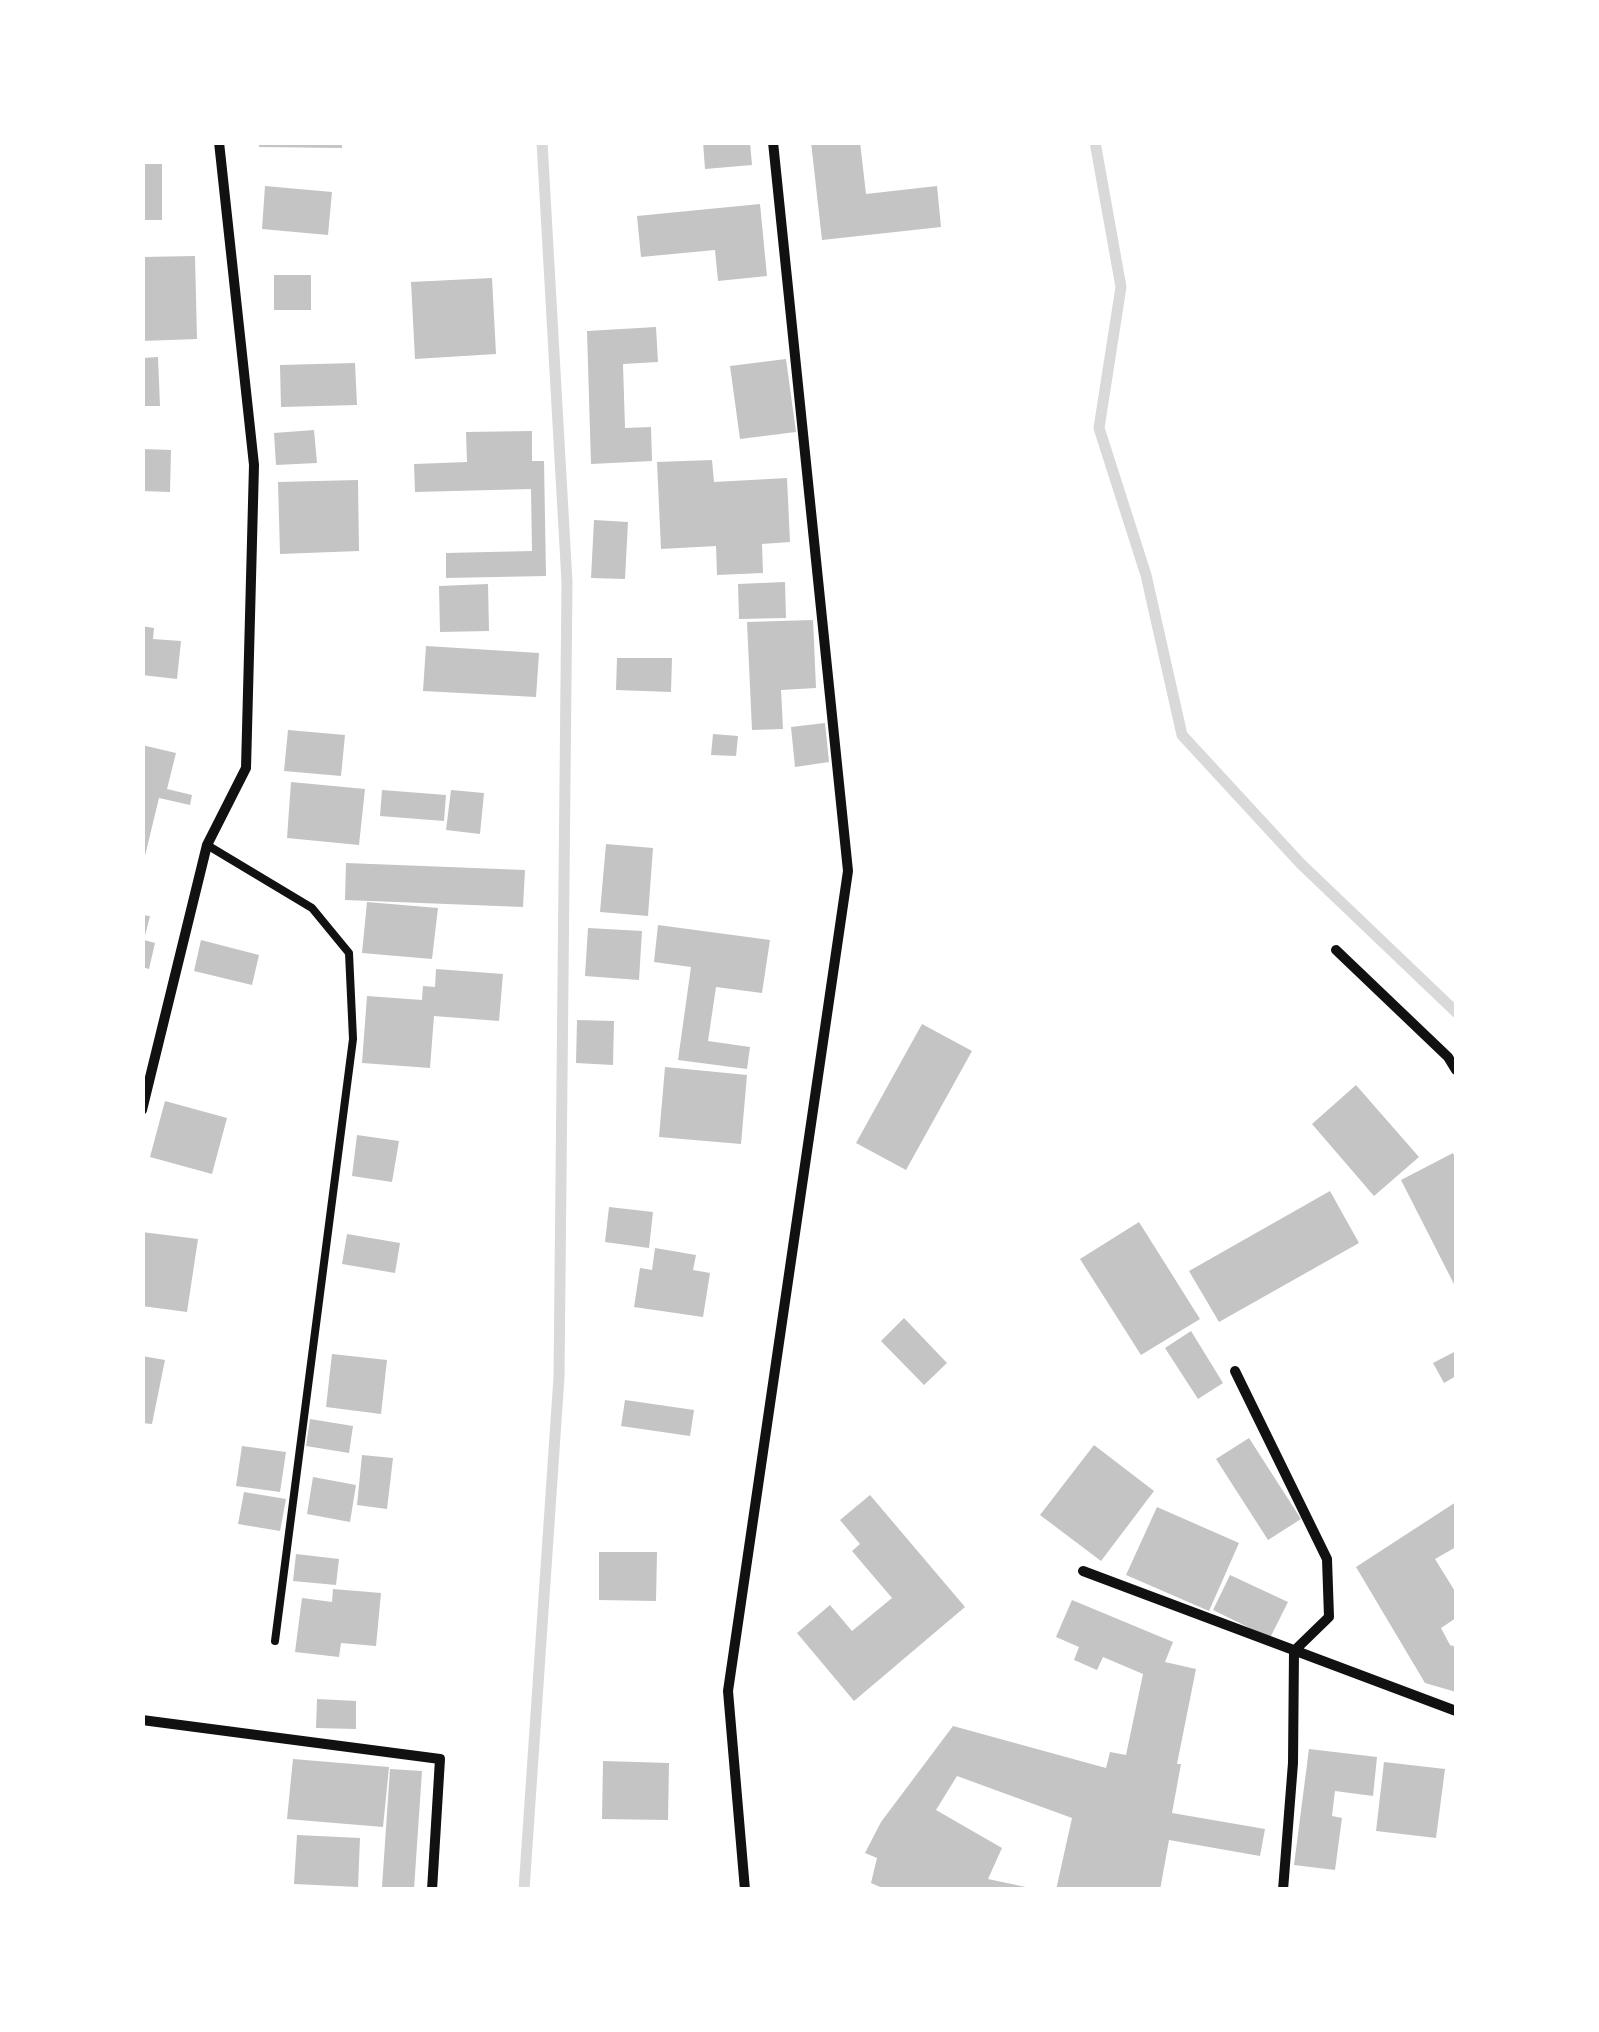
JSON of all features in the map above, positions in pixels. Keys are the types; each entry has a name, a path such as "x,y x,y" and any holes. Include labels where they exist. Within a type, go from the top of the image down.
{"street":[{"path":"142,1110 207,845 246,768 254,465 219,142"},
{"path":"745,1890 728,1691 848,872 773,142"},
{"path":"1336,950 1448,1057 1456,1070"},
{"path":"1235,1371 1327,1559 1329,1617 1294,1651 1294,1764 1283,1890"},
{"path":"1083,1572 1456,1711"},
{"path":"142,1720 440,1760 432,1890"}],"lane":[{"path":"207,845 312,908 349,953 353,1039 275,1641"}],"building":[{"path":"259,142 342,142 342,148 259,147"},
{"path":"703,142 750,142 752,165 705,169"},
{"path":"811,142 860,142 866,194 937,186 941,227 822,240"},
{"path":"142,164 162,164 162,220 142,220"},
{"path":"265,186 332,192 328,235 262,229"},
{"path":"760,204 767,276 718,281 715,250 641,257 637,216"},
{"path":"195,256 197,339 142,341 142,257"},
{"path":"274,275 311,275 311,310 274,310"},
{"path":"492,278 496,354 415,359 411,282"},
{"path":"656,327 658,362 623,364 625,428 651,427 652,461 591,464 587,331"},
{"path":"158,357 160,406 142,406 142,358"},
{"path":"786,359 796,432 740,439 730,366"},
{"path":"355,363 357,405 281,407 280,365"},
{"path":"314,430 317,463 276,465 274,433"},
{"path":"532,431 532,461 544,461 546,576 446,578 446,553 532,551 531,489 415,492 414,464 467,462 466,432"},
{"path":"142,449 171,450 170,492 142,491"},
{"path":"712,460 714,482 787,478 790,542 762,544 763,573 717,575 716,546 661,549 657,462"},
{"path":"358,480 359,551 280,554 278,482"},
{"path":"594,520 628,522 625,579 591,578"},
{"path":"785,582 786,618 739,619 738,584"},
{"path":"488,584 489,631 440,632 439,586"},
{"path":"813,620 816,688 781,690 783,729 752,730 747,622"},
{"path":"142,626 154,628 153,639 181,641 177,679 142,675"},
{"path":"426,646 539,653 536,697 423,691"},
{"path":"617,658 672,658 671,692 616,690"},
{"path":"825,723 829,762 795,767 791,727"},
{"path":"288,730 345,735 341,776 284,771"},
{"path":"713,734 738,736 736,756 711,755"},
{"path":"142,745 176,753 167,789 192,795 190,805 159,798 144,860"},
{"path":"291,782 365,789 359,845 287,838"},
{"path":"382,790 446,795 444,821 380,816"},
{"path":"451,790 484,793 480,834 446,830"},
{"path":"606,844 653,848 648,916 600,912"},
{"path":"346,863 525,870 523,907 345,900"},
{"path":"367,902 438,908 432,959 362,953"},
{"path":"142,915 150,916 144,940 155,943 149,969 142,967"},
{"path":"658,925 770,940 762,993 716,987 708,1041 750,1047 747,1069 678,1060 691,967 654,962"},
{"path":"588,928 642,931 639,980 585,976"},
{"path":"201,940 259,955 252,985 194,971"},
{"path":"436,969 503,974 499,1021 434,1016 430,1068 362,1063 367,996 422,1000 423,986 435,987"},
{"path":"577,1020 614,1021 613,1065 576,1063"},
{"path":"922,1024 972,1051 906,1170 856,1143"},
{"path":"665,1067 747,1075 741,1144 659,1137"},
{"path":"1356,1085 1419,1157 1374,1196 1312,1124"},
{"path":"165,1101 227,1118 212,1174 150,1157"},
{"path":"357,1135 399,1141 392,1182 352,1176"},
{"path":"1453,1153 1456,1160 1456,1288 1401,1180"},
{"path":"1330,1191 1359,1243 1219,1322 1189,1271"},
{"path":"609,1207 653,1212 649,1248 605,1242"},
{"path":"1139,1222 1200,1319 1141,1355 1080,1259"},
{"path":"142,1232 198,1239 187,1312 142,1306"},
{"path":"347,1234 400,1243 395,1273 342,1264"},
{"path":"655,1248 696,1255 693,1270 710,1273 703,1317 634,1307 640,1268 652,1270"},
{"path":"904,1318 947,1363 924,1385 881,1341"},
{"path":"1191,1331 1223,1383 1198,1399 1165,1348"},
{"path":"1456,1351 1456,1376 1444,1383 1433,1363"},
{"path":"332,1354 387,1360 381,1414 326,1407"},
{"path":"142,1356 165,1360 152,1424 142,1423"},
{"path":"625,1400 694,1410 690,1436 621,1426"},
{"path":"310,1419 353,1426 349,1453 306,1446"},
{"path":"1249,1438 1301,1519 1268,1540 1216,1459"},
{"path":"1094,1445 1154,1491 1101,1561 1040,1515"},
{"path":"242,1446 286,1452 280,1492 236,1486"},
{"path":"362,1455 393,1458 387,1509 357,1505"},
{"path":"313,1477 356,1485 350,1522 307,1514"},
{"path":"244,1492 286,1499 280,1531 238,1524"},
{"path":"870,1495 965,1607 854,1701 797,1633 830,1605 852,1631 892,1598 852,1551 860,1544 840,1520"},
{"path":"1456,1502 1456,1547 1435,1559 1456,1593 1456,1618 1441,1628 1450,1645 1456,1647 1456,1692 1425,1683 1356,1567"},
{"path":"1157,1507 1239,1543 1209,1611 1126,1575"},
{"path":"599,1552 657,1552 656,1601 599,1600"},
{"path":"296,1554 339,1559 336,1585 293,1581"},
{"path":"1230,1575 1288,1602 1270,1638 1213,1610"},
{"path":"333,1589 381,1593 376,1646 341,1643 339,1657 295,1652 302,1598 332,1602"},
{"path":"1072,1600 1173,1642 1165,1662 1196,1669 1177,1764 1181,1764 1172,1813 1265,1829 1260,1856 1169,1840 1160,1890 1056,1890 1072,1818 957,1776 936,1810 1002,1848 988,1879 1040,1890 887,1890 871,1883 877,1858 865,1853 881,1822 953,1726 1106,1768 1110,1752 1126,1755 1143,1674 1103,1657 1097,1670 1074,1660 1079,1647 1056,1637"},
{"path":"317,1699 356,1701 356,1729 316,1728"},
{"path":"1309,1749 1377,1757 1373,1796 1335,1791 1332,1816 1342,1818 1335,1870 1294,1865"},
{"path":"293,1759 389,1767 383,1827 287,1819"},
{"path":"603,1761 669,1763 668,1820 602,1819"},
{"path":"1384,1762 1445,1769 1436,1838 1376,1831"},
{"path":"390,1769 422,1771 414,1889 382,1887"},
{"path":"297,1835 360,1838 358,1887 294,1884"}],"waterway":[{"path":"524,1890 559,1377 567,582 542,142"},
{"path":"1095,142 1121,287 1099,428 1146,575 1182,735 1301,864 1456,1012"}]}
